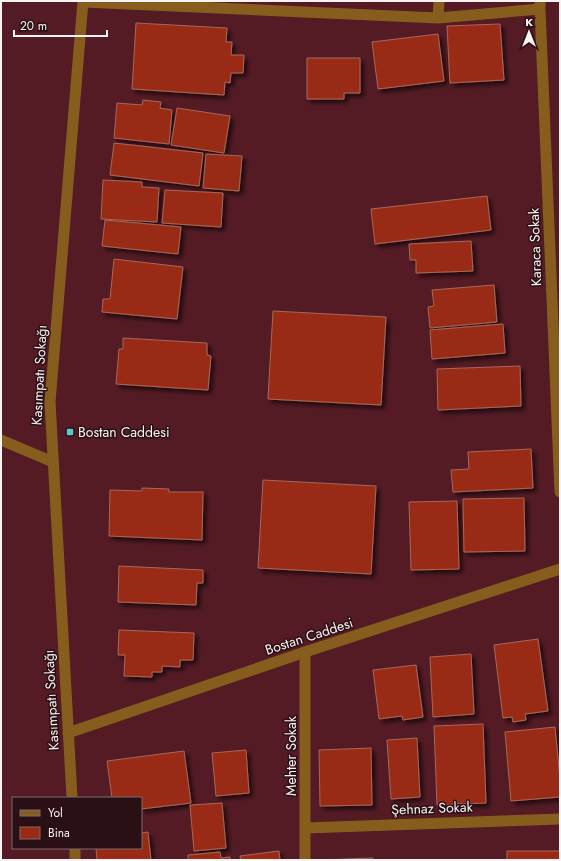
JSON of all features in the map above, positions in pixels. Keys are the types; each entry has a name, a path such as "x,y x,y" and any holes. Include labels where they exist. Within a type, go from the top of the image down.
{"street":[{"path":"438,18 439,1"},
{"path":"83,2 438,18 540,5"},
{"name":"Kasımpatı Sokağı","path":"72,797 50,402 83,2"},
{"name":"Karaca Sokak","path":"540,5 560,492"},
{"path":"1,440 53,462"},
{"name":"Bostan Caddesi","path":"68,734 305,652 560,569"},
{"name":"Mehter Sokak","path":"305,652 305,860"},
{"name":"Şehnaz Sokak","path":"306,828 560,819"},
{"path":"75,849 75,860"}],"building":[{"path":"136,23 227,28 226,42 232,42 231,55 244,55 243,73 231,73 230,83 225,82 224,95 132,89"},
{"path":"500,24 504,80 450,83 447,26"},
{"path":"438,34 444,81 378,89 372,42"},
{"path":"307,58 360,58 360,93 344,93 344,99 307,99"},
{"path":"143,100 161,102 160,108 172,110 169,144 114,138 117,103 142,105"},
{"path":"177,108 230,116 224,153 171,145"},
{"path":"114,143 203,153 199,186 110,175"},
{"path":"206,154 242,156 239,191 203,188"},
{"path":"103,180 142,182 142,187 159,188 157,222 101,219"},
{"path":"165,190 223,193 221,227 162,223"},
{"path":"487,196 491,230 375,244 371,209"},
{"path":"105,220 181,227 178,254 102,246"},
{"path":"471,241 473,271 416,273 416,260 410,260 409,244"},
{"path":"114,259 183,267 177,319 102,312 103,299 110,299"},
{"path":"494,285 497,322 430,328 428,307 434,306 432,290"},
{"path":"273,311 386,317 381,405 268,399"},
{"path":"503,324 505,353 432,359 430,330"},
{"path":"123,338 207,343 207,355 211,356 208,390 116,384 119,349 123,349"},
{"path":"520,366 521,406 438,410 437,369"},
{"path":"531,449 533,488 453,492 451,470 469,469 468,452"},
{"path":"263,480 376,486 371,574 258,568"},
{"path":"142,488 169,489 169,492 203,492 202,540 109,536 110,490 142,491"},
{"path":"524,498 525,551 464,552 463,499"},
{"path":"457,501 459,569 411,570 409,502"},
{"path":"119,566 203,570 203,583 197,583 196,605 118,602"},
{"path":"119,630 194,633 193,660 180,660 180,667 162,666 162,672 152,672 152,677 124,676 125,655 118,655"},
{"path":"538,639 548,711 525,714 526,720 513,722 512,717 503,718 494,645"},
{"path":"471,654 474,714 433,717 430,657"},
{"path":"416,665 423,717 403,720 402,716 379,719 373,670"},
{"path":"483,724 486,803 437,805 434,726"},
{"path":"555,727 560,779 560,797 511,801 505,732"},
{"path":"417,738 420,797 391,799 387,740"},
{"path":"371,748 372,805 320,806 319,750"},
{"path":"246,750 249,793 216,796 212,753"},
{"path":"184,751 191,803 142,809 142,797 112,797 107,761"},
{"path":"222,803 226,848 194,851 190,805"},
{"path":"148,832 151,860 97,860 96,849 142,849 142,833"},
{"path":"279,851 280,860 241,860 240,856"},
{"path":"507,851 560,851 560,860 507,860"},
{"path":"220,852 221,858 230,857 230,860 188,860 188,855"},
{"path":"373,858 373,860 319,860"}],"place":[{"name":"Bostan Caddesi","path":"70,432"}]}
